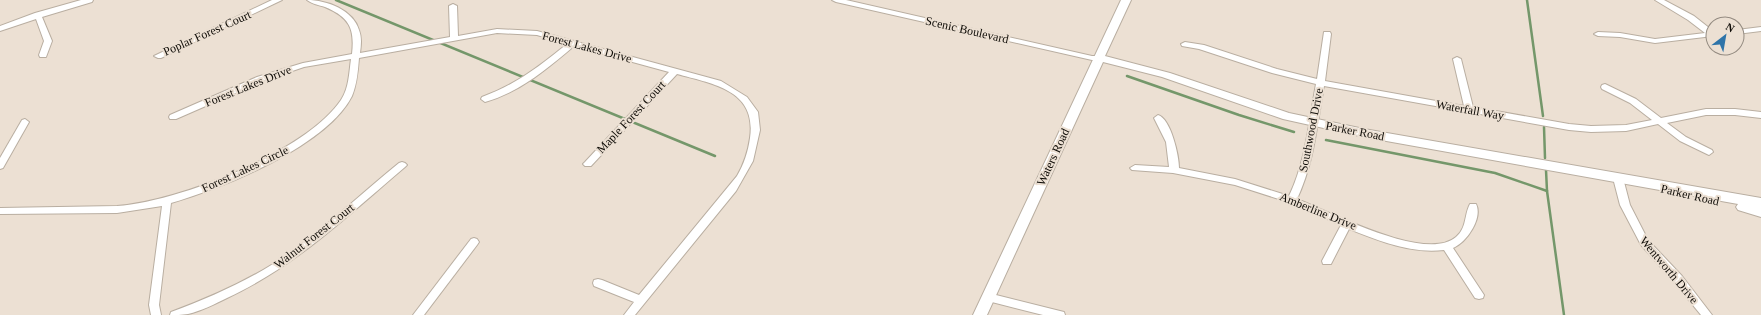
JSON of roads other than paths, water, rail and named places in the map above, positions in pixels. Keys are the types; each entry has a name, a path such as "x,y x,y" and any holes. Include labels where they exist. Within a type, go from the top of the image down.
{"street":[{"path":"0,29 89,0"},
{"name":"Poplar Forest Court","path":"158,56 278,0"},
{"name":"Forest Lakes Circle","path":"0,211 120,209 167,201 205,189 274,156 309,136 327,122 344,102 352,83 357,34 351,21 335,9 311,0"},
{"name":"Scenic Boulevard","path":"836,0 1092,58 1099,58"},
{"name":"Waters Road","path":"980,315 1126,0"},
{"path":"1658,0 1691,18 1705,28"},
{"path":"453,6 454,38"},
{"path":"38,16 48,41 43,55"},
{"path":"1745,31 1761,29"},
{"name":"Forest Lakes Drive","path":"173,117 285,70 497,31 537,33 718,83 739,94 754,112 757,127 752,155 744,174 629,315"},
{"name":"Southwood Drive","path":"1292,200 1301,181 1306,164 1327,34"},
{"path":"1598,34 1620,35 1655,41 1705,35"},
{"path":"485,99 512,89 546,65 572,43"},
{"name":"Waterfall Way","path":"1185,44 1201,46 1276,71 1320,83 1469,110 1591,129 1626,128 1712,111 1741,112 1761,115"},
{"name":"Parker Road","path":"1099,58 1166,75 1256,106 1313,122 1364,133 1761,203"},
{"path":"1457,59 1469,110"},
{"name":"Maple Forest Court","path":"588,164 675,71"},
{"path":"1605,87 1632,101 1683,139 1709,152"},
{"path":"1158,118 1172,146 1175,157 1174,170"},
{"path":"0,166 25,122"},
{"name":"Walnut Forest Court","path":"175,315 224,295 277,266 313,239 402,165"},
{"name":"Amberline Drive","path":"1135,168 1174,170 1251,187 1292,200 1396,242 1417,248 1447,246 1459,241 1469,228 1473,206"},
{"name":"Parker Road","path":"1618,178 1761,212"},
{"name":"Wentworth Drive","path":"1618,178 1625,205 1644,242 1678,279 1707,315"},
{"path":"156,315 154,305 167,201"},
{"path":"1327,261 1347,223"},
{"path":"418,315 474,242"},
{"path":"1447,246 1479,295"},
{"path":"598,283 641,300"},
{"path":"988,297 1060,315"}],"waterway":[{"path":"336,0 715,156"},
{"path":"1527,0 1543,116"},
{"path":"1127,76 1239,115 1294,132"},
{"path":"1544,127 1545,158"},
{"path":"1326,140 1495,173 1547,191"},
{"path":"1546,170 1547,191"},
{"path":"1547,191 1564,315"}]}
